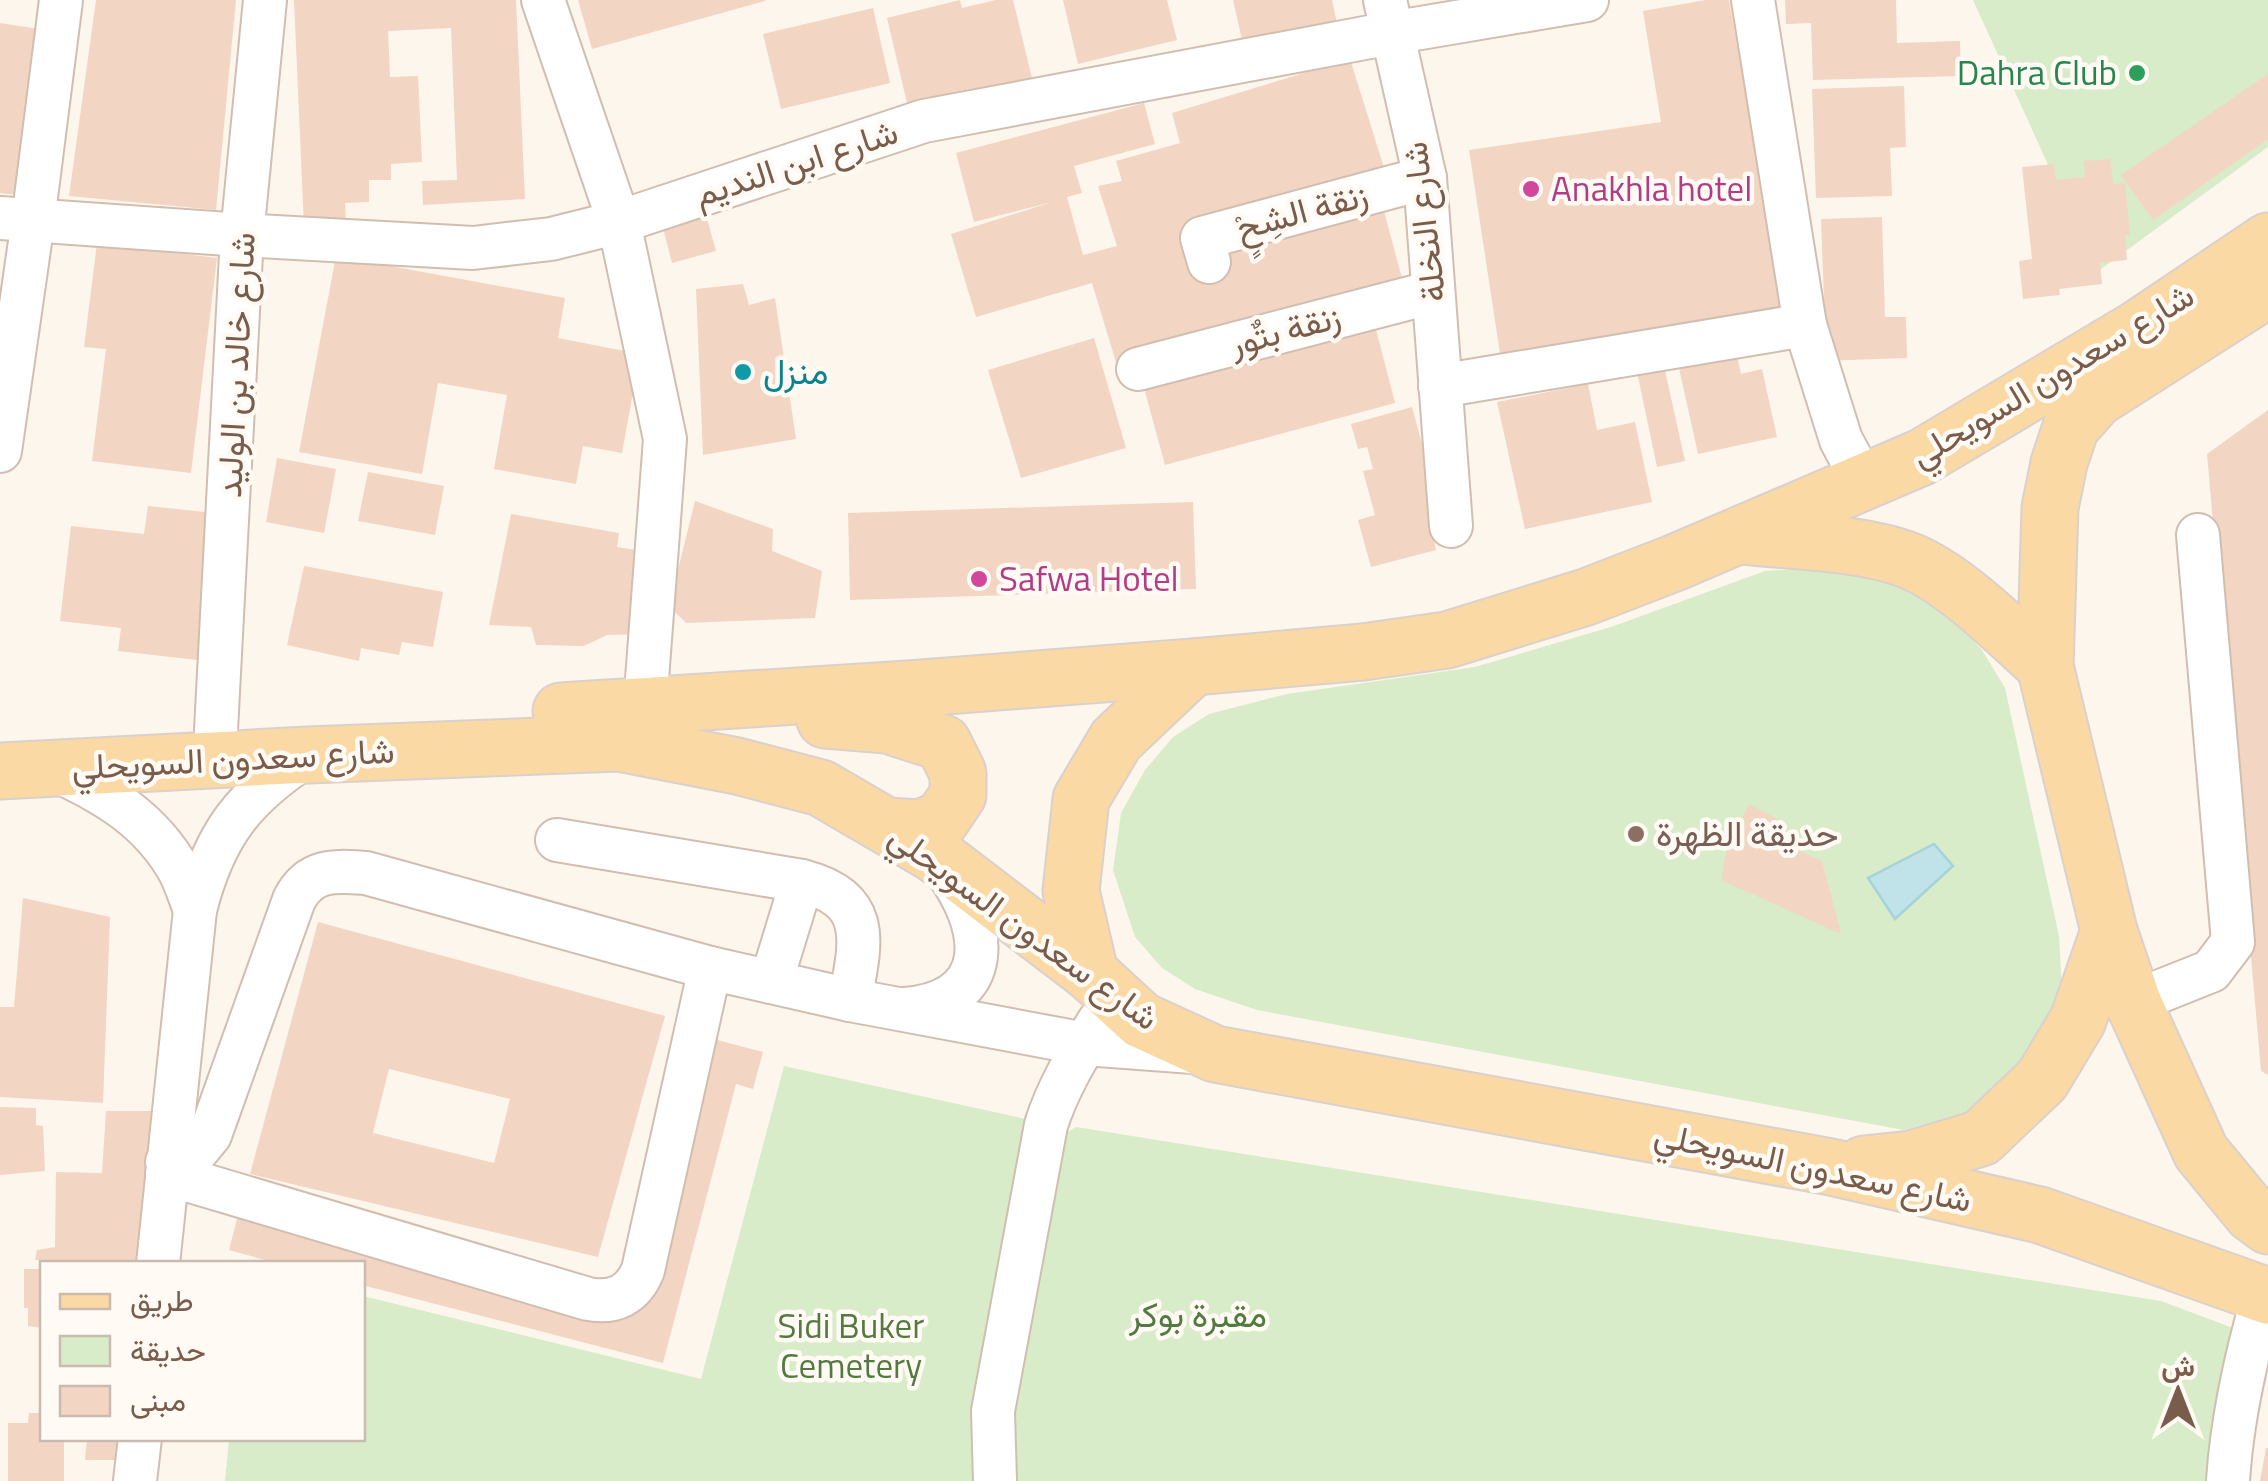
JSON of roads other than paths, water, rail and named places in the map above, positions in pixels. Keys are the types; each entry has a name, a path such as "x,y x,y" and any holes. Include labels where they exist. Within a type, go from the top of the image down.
{"main road":[{"name":"شارع سعدون السويحلي","path":"0,742 645,706 1193,667 1364,652 1447,640 1586,597 1922,456 2137,330 2268,241"},
{"name":"شارع سعدون السويحلي","path":"2268,290 2096,399 2071,426 2058,464 2050,508 2045,666 2110,931 2133,1002 2202,1152 2252,1214 2268,1226"},
{"path":"1738,536 1869,549 1918,564 1965,595 2045,666"},
{"path":"1102,984 1071,891 1081,799 1116,740 1193,667"},
{"path":"645,706 887,725 943,743 958,773 958,795 950,807 942,818 920,828 887,826"},
{"name":"شارع سعدون السويحلي","path":"26,769 619,742 738,766 820,788 934,854 1102,984 1141,1020 1215,1054 1831,1167 2040,1215 2266,1295"},
{"path":"1831,1167 1911,1159 1980,1138 2042,1080 2078,1020 2110,931"}],"street":[{"path":"0,451 17,220 61,0"},
{"name":"شارع خالد بن الوليد","path":"216,730 242,236 265,0"},
{"path":"543,0 619,222 665,438 645,706"},
{"name":"شارع ابن النديم","path":"17,220 473,248 551,239 619,222 924,121 1388,16 1587,0"},
{"path":"1753,0 1805,325 1841,440 1863,482"},
{"name":"شارع النخلة","path":"1388,16 1425,178 1451,526"},
{"name":"ْزنقة الشِحٍ","path":"1208,262 1202,238 1425,178"},
{"name":"زنقة بتٌور","path":"1138,368 1433,292"},
{"path":"1440,386 1805,325"},
{"path":"2133,1002 2211,970 2233,942 2198,535"},
{"path":"158,1261 195,910 203,878 233,820 254,795 308,754"},
{"path":"26,769 94,787 127,810 156,838 180,872 195,910"},
{"path":"557,840 802,881 834,893 855,918 859,935 850,1000"},
{"path":"895,1010 944,1001 962,988 976,966 978,943 971,915 958,886 934,854"},
{"path":"167,1168 196,1152 210,1134 294,900 310,878 327,873 366,873 710,968 895,1010 1085,1044 1215,1054"},
{"path":"771,982 802,881"},
{"path":"167,1168 588,1299 611,1300 622,1296 632,1290 643,1270 710,968"},
{"path":"995,1481 993,1411 1046,1125 1070,1068 1085,1044 1102,984"},
{"path":"2228,1481 2243,1370 2266,1295"},
{"path":"135,1481 140,1441"}],"water":[{"path":"1934,844 1953,866 1895,919 1868,878"}],"place":[{"name":"Dahra Club","path":"2137,73"},
{"name":"Anakhla hotel","path":"1531,189"},
{"name":"منزل","path":"743,372"},
{"name":"Safwa Hotel","path":"979,579"},
{"name":"حديقة الظهرة","path":"1636,834"}],"park label":[{"name":"مقبرة بوكر","path":"1198,1315"},
{"name":"Sidi Buker Cemetery","path":"851,1346"}]}
